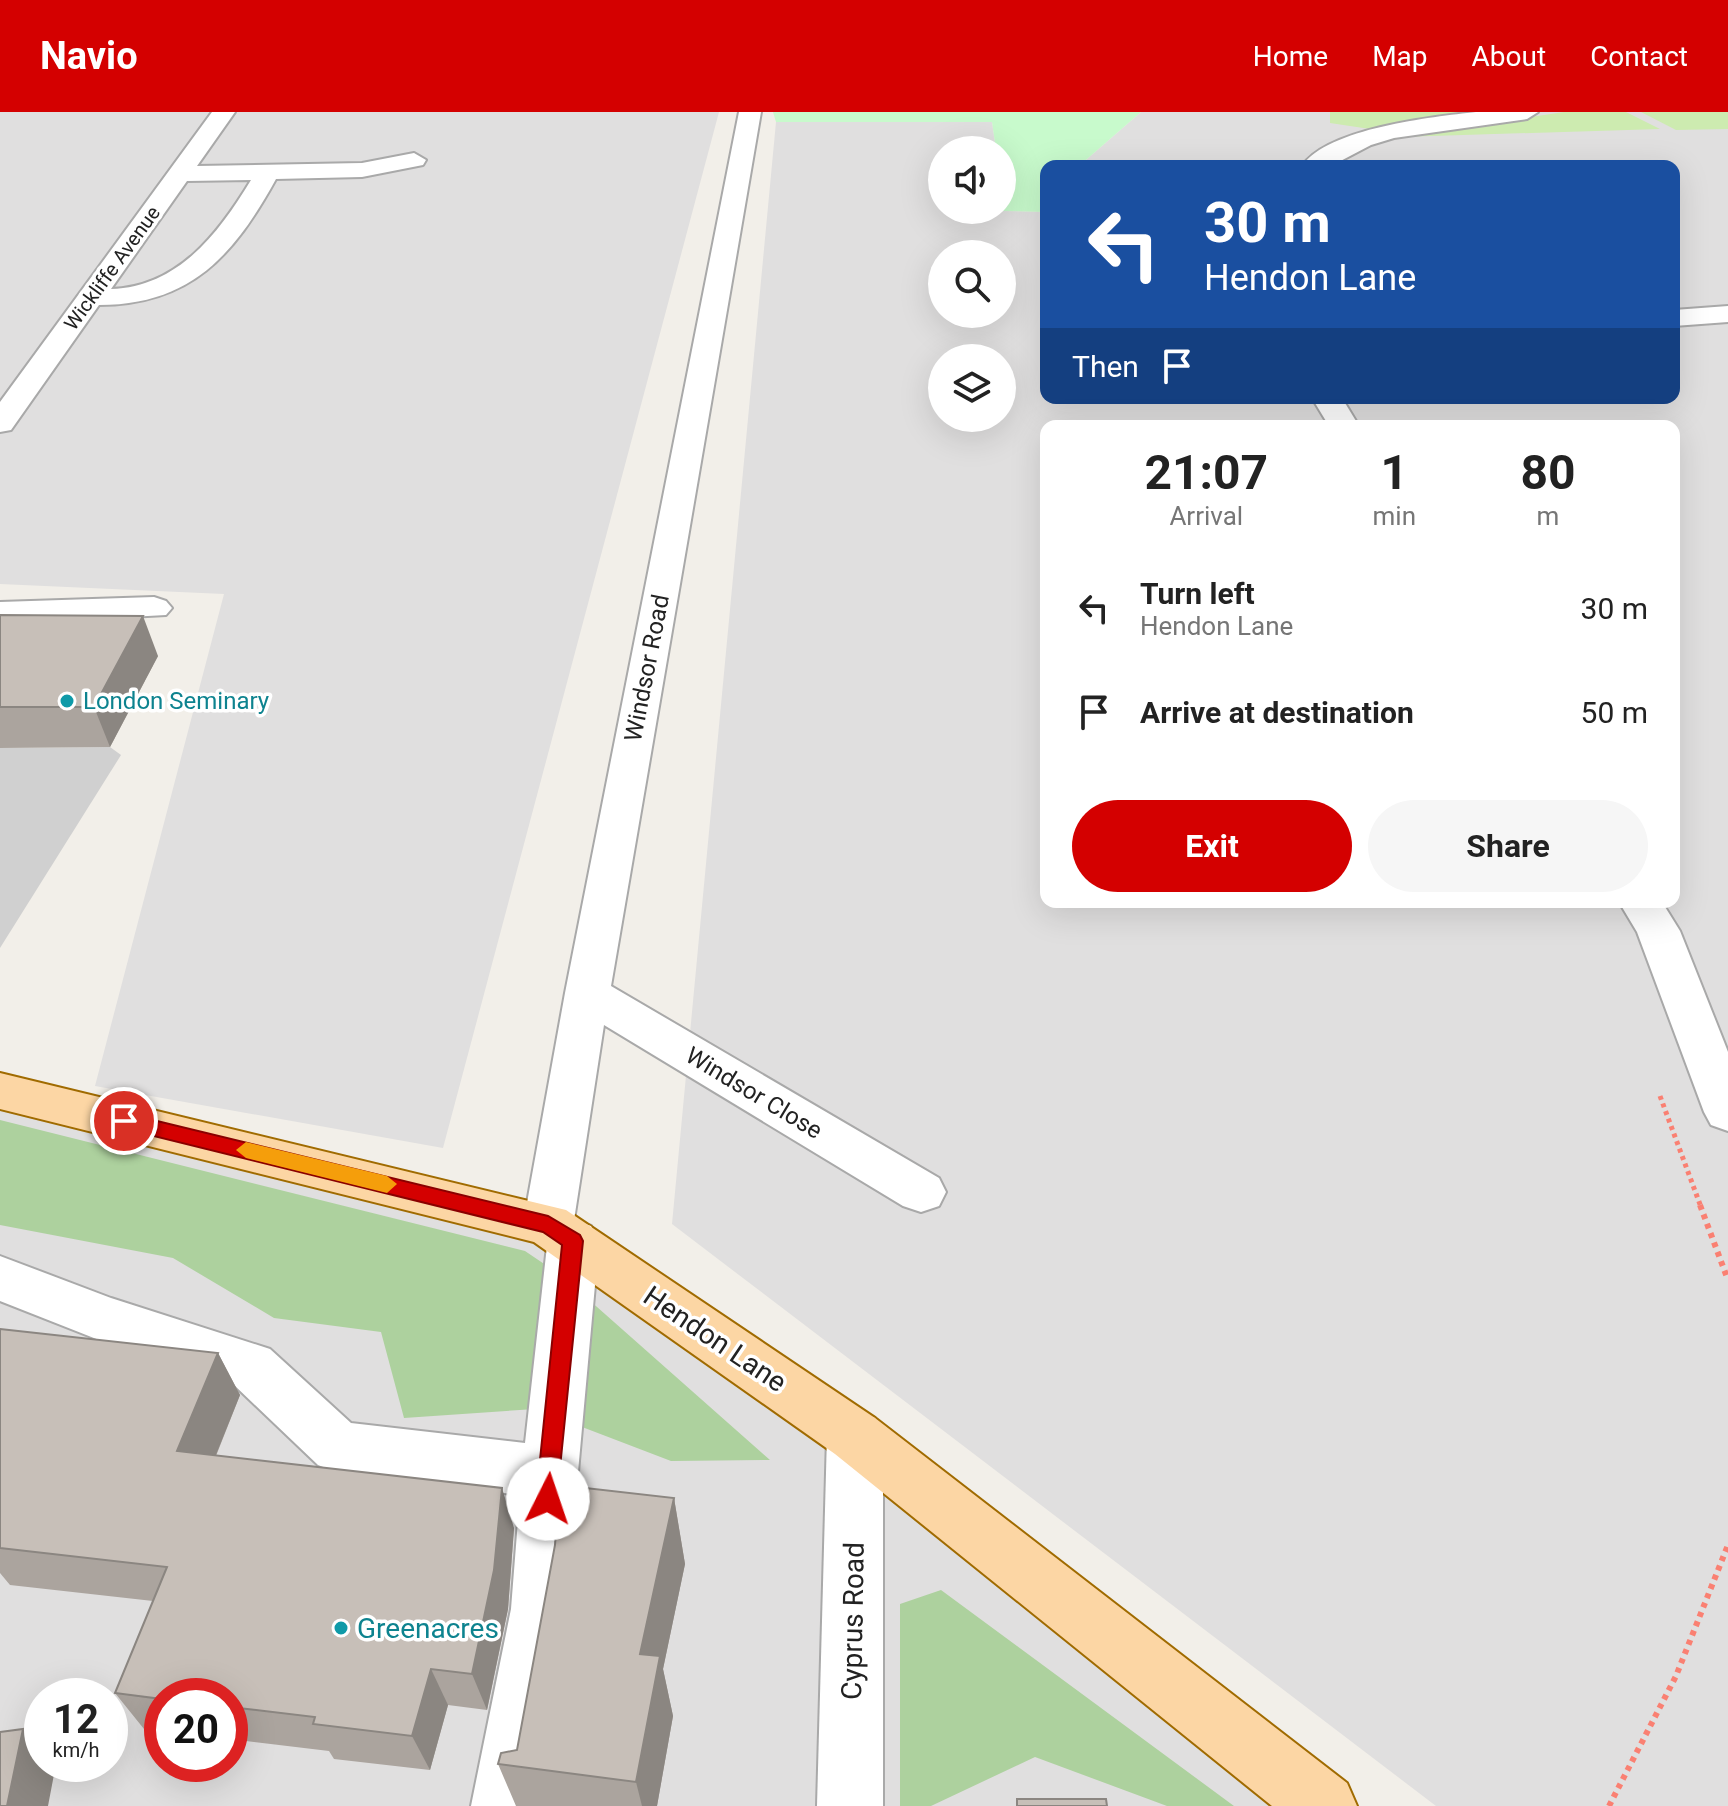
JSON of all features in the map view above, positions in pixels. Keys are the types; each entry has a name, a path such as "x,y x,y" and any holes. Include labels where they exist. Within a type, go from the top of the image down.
{"main road":[{"name":"Hendon Lane","path":"0,1091 561,1233 855,1436 1324,1806"}],"street":[{"name":"Wickliffe Avenue","path":"0,423 224,112"},
{"name":"Windsor Road","path":"504,1806 541,1609 561,1233 587,993 750,112"},
{"path":"1322,160 1340,147 1370,135 1527,112"},
{"path":"180,174 362,170 414,160"},
{"path":"91,297 123,297 159,290 205,259 244,213 267,173"},
{"path":"1680,318 1728,314"},
{"path":"0,613 154,608"},
{"path":"1644,908 1658,931 1728,1112"},
{"name":"Windsor Close","path":"587,993 921,1192"},
{"path":"0,1278 104,1319 251,1366 338,1447 550,1472"},
{"name":"Cyprus Road","path":"850,1806 855,1436"}],"path":[{"path":"1609,1806 1676,1676 1728,1545"}],"shaded area":[{"path":"0,112 719,112 443,1148 95,1086 224,594 0,584"},
{"path":"1141,112 1728,112 1728,1806 1436,1806 672,1224 776,122 992,122 994,136 928,136 928,224 1016,224 1016,211 1040,212 1040,404 1680,404 1680,160 1086,160"},
{"path":"110,747 121,755 0,948 0,748"},
{"path":"0,1091 546,1225 877,1449 868,1806 0,1806"},
{"path":"883,1454 1329,1806 874,1806"}],"green space":[{"path":"773,112 1141,112 1086,160 1040,160 1040,212 1016,211 1016,136 994,136 992,122 776,122"},
{"path":"1330,112 1473,112 1370,129 1330,123"},
{"path":"1564,112 1626,112 1660,129 1400,137"},
{"path":"1641,112 1728,112 1728,129 1676,130"},
{"path":"0,1120 525,1251 562,1276 770,1460 671,1461 535,1409 404,1418 381,1332 274,1318 173,1258 0,1225"},
{"path":"941,1590 1234,1806 1167,1806 1035,1757 931,1806 900,1806 900,1604"}],"building":[{"path":"0,615 143,616 94,707 0,707"},
{"path":"0,1329 218,1353 177,1451 502,1488 494,1570 472,1674 431,1669 412,1736 313,1724 315,1717 248,1709 248,1678 144,1678 144,1697 128,1695 128,1678 121,1678 167,1567 0,1548"},
{"path":"559,1485 674,1498 640,1654 660,1656 636,1782 498,1764 501,1753 517,1750 555,1545"},
{"path":"23,1729 7,1806 0,1806 0,1732"},
{"path":"1017,1799 1106,1799 1107,1806 1017,1806"}],"slow traffic":[{"path":"246,1150 387,1184"}],"place":[{"name":"London Seminary","path":"67,701"},
{"name":"Greenacres","path":"341,1628"}],"route":[{"path":"124,1121 548,1225 573,1241 548,1499"}]}
